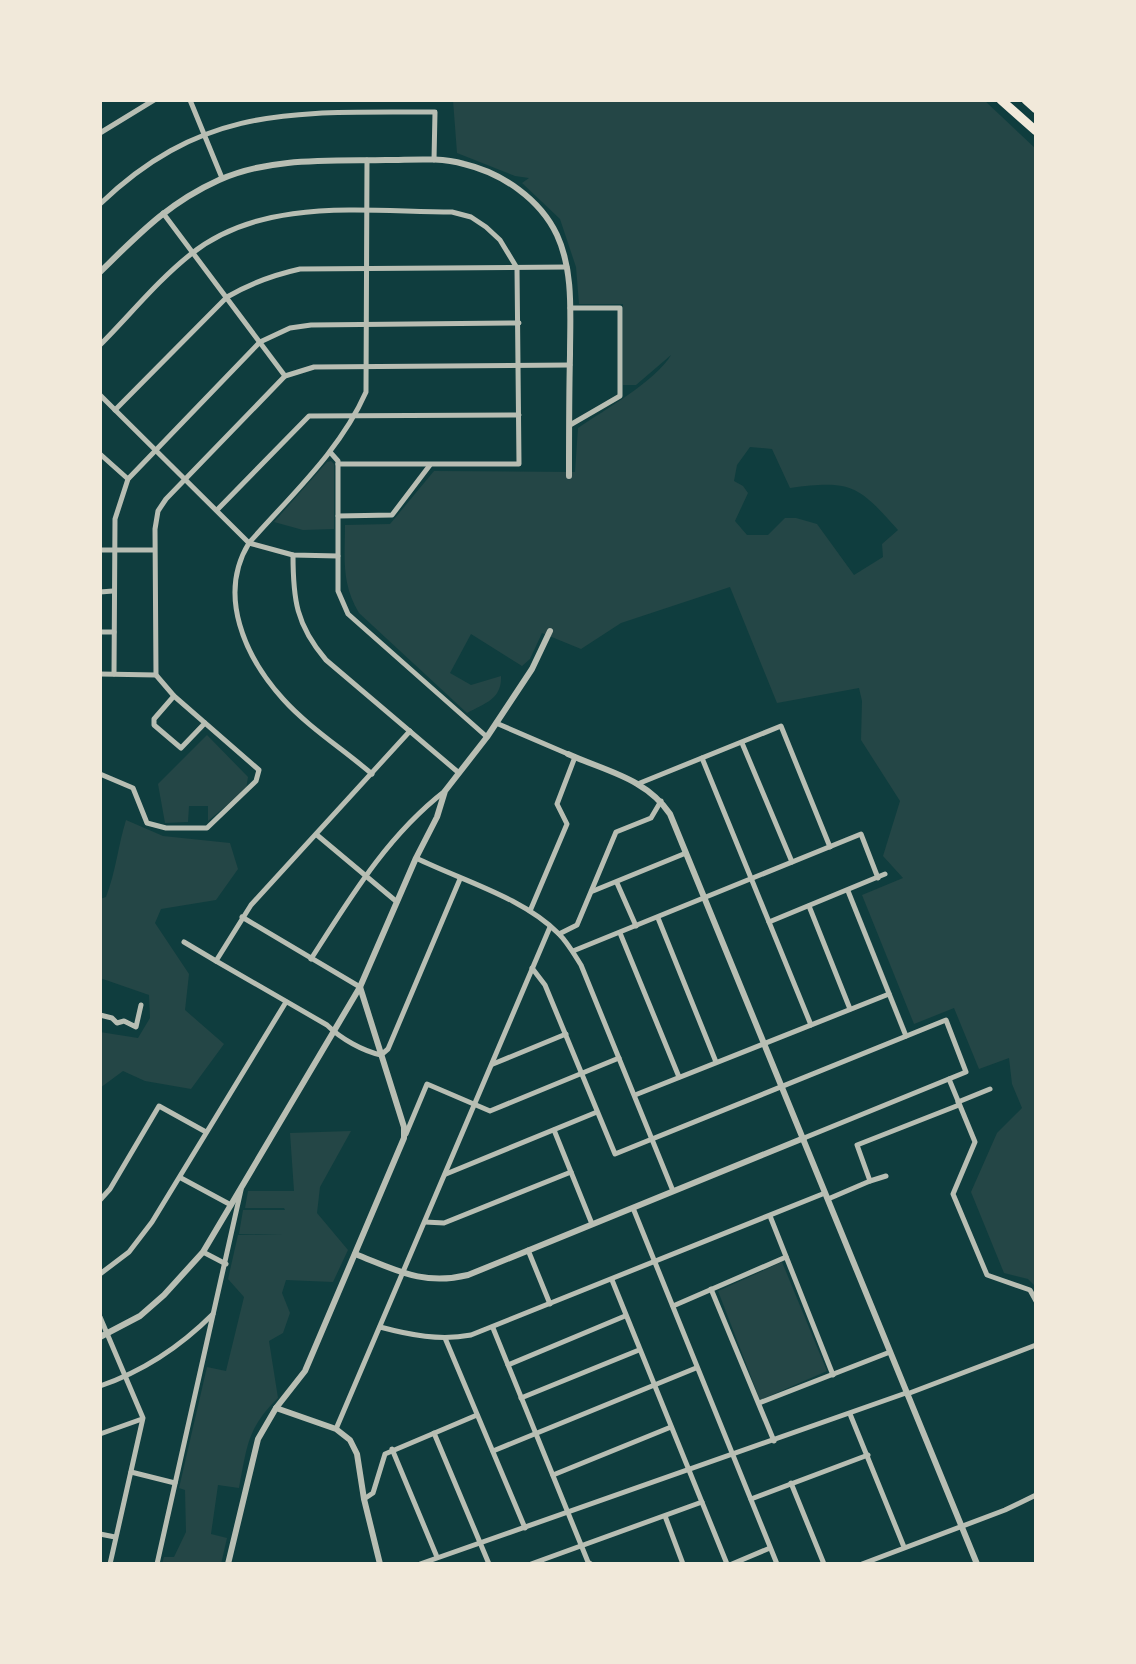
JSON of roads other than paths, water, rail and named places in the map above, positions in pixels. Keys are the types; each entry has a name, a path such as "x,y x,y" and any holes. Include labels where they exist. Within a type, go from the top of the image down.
{"highway":[{"path":"1001,100 1036,131"},
{"path":"1026,100 1036,109"}],"street":[{"path":"100,133 154,100"},
{"path":"190,100 222,178"},
{"path":"100,204 141,168 203,135 228,125 293,113 435,112 434,160"},
{"path":"367,160 366,392 356,415 330,452 249,543 235,575 234,604 247,646 262,674 285,701 372,774"},
{"path":"100,272 162,212 222,178 285,163 367,160 434,160 464,163 489,172 533,201 556,233 567,267 570,308 569,476"},
{"path":"162,212 285,376"},
{"path":"100,345 193,253 233,230 274,216 301,212 452,212 471,217 500,240 517,268 519,464 338,464"},
{"path":"115,410 227,297 249,284 292,271 567,267"},
{"path":"570,308 620,308 620,396 570,425"},
{"path":"114,674 115,519 128,479 260,342 290,328 311,325 519,323"},
{"path":"100,774 133,788 147,823 166,828 207,828 256,781 259,770 174,696 156,675 154,550 158,511 185,478 285,376 305,368 570,365"},
{"path":"100,395 249,543 293,555 338,556"},
{"path":"217,510 309,416 519,415"},
{"path":"330,452 338,464 338,591 348,614 487,737"},
{"path":"100,454 128,479"},
{"path":"338,516 392,515 431,464"},
{"path":"100,550 154,550"},
{"path":"293,555 296,609 313,645 326,660 459,773"},
{"path":"100,592 113,591"},
{"path":"311,959 364,875 419,811 445,791 487,737 532,669 550,631"},
{"path":"100,632 114,632"},
{"path":"100,674 156,675"},
{"path":"174,696 154,719 154,725 181,748 205,723"},
{"path":"496,723 640,783 661,800 670,814 977,1564"},
{"path":"640,783 781,726 830,847"},
{"path":"216,961 242,917 410,731"},
{"path":"742,743 792,862"},
{"path":"530,911 567,824 557,804 572,755"},
{"path":"702,758 811,1025"},
{"path":"100,1337 140,1316 203,1252 360,987 437,817 445,791"},
{"path":"559,934 577,925 616,832 651,818 661,800"},
{"path":"573,951 861,834 878,878"},
{"path":"317,835 397,902"},
{"path":"593,891 687,853"},
{"path":"416,858 530,911 559,934 573,951 673,1191"},
{"path":"769,922 885,874"},
{"path":"381,1055 388,1049 460,879"},
{"path":"617,882 636,926"},
{"path":"848,891 906,1036"},
{"path":"809,906 850,1010"},
{"path":"242,917 360,987 404,1127 404,1138"},
{"path":"658,918 716,1062"},
{"path":"336,1429 550,927"},
{"path":"620,933 679,1077"},
{"path":"184,942 333,1032 381,1055"},
{"path":"355,1254 428,1280 455,1278 966,1072 946,1020 615,1154 545,985 532,968"},
{"path":"635,1095 889,994"},
{"path":"100,1274 129,1252 181,1178 286,1002"},
{"path":"100,1015 136,1027 141,1005"},
{"path":"491,1065 566,1034"},
{"path":"228,1564 258,1439 276,1408 305,1371 427,1084 490,1111 619,1058"},
{"path":"949,1079 975,1142 953,1194 969,1237 987,1275 1030,1290 1036,1301"},
{"path":"870,1181 857,1145 990,1089"},
{"path":"100,1200 110,1189 159,1106 206,1132"},
{"path":"445,1174 597,1112"},
{"path":"554,1130 592,1224"},
{"path":"425,1222 444,1223 571,1172"},
{"path":"380,1327 445,1338 471,1335 770,1216 886,1176"},
{"path":"181,1178 231,1205"},
{"path":"157,1564 241,1189"},
{"path":"633,1208 777,1564"},
{"path":"770,1216 833,1375"},
{"path":"528,1250 550,1304"},
{"path":"203,1252 226,1264"},
{"path":"673,1306 786,1257"},
{"path":"612,1280 730,1564 770,1548"},
{"path":"711,1289 774,1441"},
{"path":"100,1386 128,1377 176,1347 214,1314"},
{"path":"508,1365 625,1316"},
{"path":"100,1317 143,1418 110,1564"},
{"path":"493,1328 591,1564"},
{"path":"445,1338 525,1528"},
{"path":"420,1564 907,1394 1036,1345"},
{"path":"521,1398 639,1350"},
{"path":"759,1403 890,1352"},
{"path":"493,1451 696,1368"},
{"path":"276,1408 336,1429 350,1440 357,1454 380,1564"},
{"path":"850,1414 904,1547"},
{"path":"364,1499 373,1493 385,1454 477,1415"},
{"path":"100,1434 143,1418"},
{"path":"553,1475 671,1427"},
{"path":"434,1433 489,1564"},
{"path":"392,1449 437,1557"},
{"path":"751,1499 868,1455"},
{"path":"131,1472 175,1483"},
{"path":"791,1483 824,1564"},
{"path":"862,1564 1036,1495"},
{"path":"531,1564 532,1561 702,1502"},
{"path":"665,1516 683,1564"},
{"path":"100,1534 115,1537"}]}
